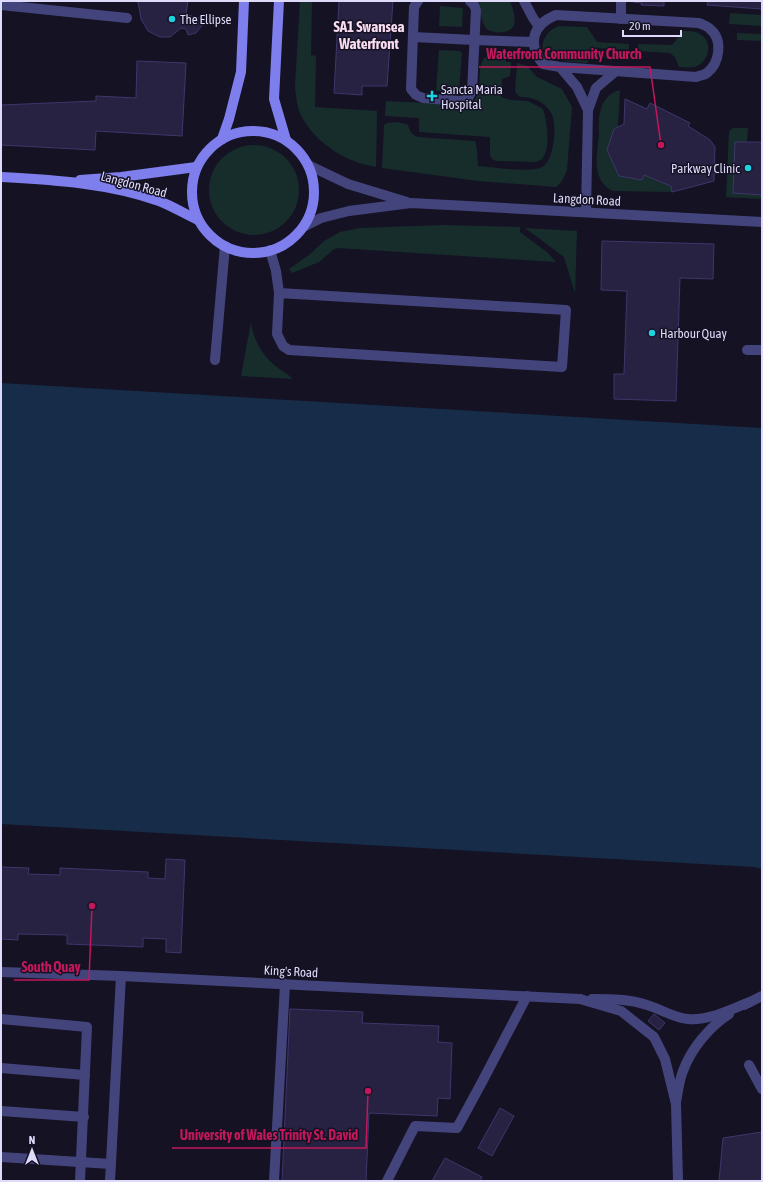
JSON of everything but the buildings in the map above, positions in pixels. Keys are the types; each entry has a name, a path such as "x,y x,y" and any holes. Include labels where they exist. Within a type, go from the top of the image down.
{"street":[{"path":"222,139 229,119 241,72 244,1"},
{"path":"279,1 274,99 286,140"},
{"path":"418,1 414,7 411,89 416,95 423,98 462,101 468,98 472,91 476,10 470,1"},
{"path":"524,1 539,26"},
{"path":"621,1 621,18"},
{"path":"1,5 128,18"},
{"path":"556,15 699,23 710,29 718,38 719,52 713,67 706,74 696,77 560,67 543,64 536,55 533,42 539,26 546,19 556,15"},
{"path":"413,37 533,42"},
{"path":"560,67 577,87 588,110"},
{"path":"586,212 588,110 596,88 616,71"},
{"path":"254,131 270,133 286,140 302,155 308,165 313,180 314,196 310,212 303,227 295,236 284,244 270,250 257,253 240,252 225,246 209,235 198,220 193,207 191,194 192,180 196,167 202,156 211,146 222,139 237,132 254,131"},
{"name":"Langdon Road","path":"308,165 348,184 411,203"},
{"name":"Langdon Road","path":"62,181 122,177 196,167"},
{"name":"Langdon Road","path":"1,177 62,181 118,190 159,202 198,220"},
{"name":"Langdon Road","path":"303,227 321,218 348,211 411,203 762,222"},
{"path":"215,360 225,246"},
{"path":"270,250 276,271 279,293 277,334 283,346 289,350 562,366 566,310 279,293"},
{"path":"747,350 762,350"},
{"name":"King's Road","path":"1,972 121,976 580,999"},
{"path":"110,1181 121,976"},
{"path":"274,1181 285,984"},
{"path":"387,1181 415,1126 457,1128 527,996"},
{"path":"676,1104 683,1071 699,1041 719,1020 762,996"},
{"path":"580,999 626,999 648,1005 670,1015 688,1019 700,1019 719,1014 750,1002"},
{"path":"580,999 620,1011 654,1037 665,1059 676,1104 678,1181"},
{"path":"1,1019 87,1027 80,1181"},
{"path":"749,1066 762,1089"},
{"path":"1,1068 85,1075"},
{"path":"1,1111 84,1117"},
{"path":"1,1157 111,1164"}],"green space":[{"path":"300,1 312,1 311,55 316,56 315,107 377,111 376,167 365,165 344,157 334,151 309,128 299,111 295,86"},
{"path":"478,1 510,1 515,19 512,28 505,32 496,32 486,28"},
{"path":"440,6 463,8 462,27 439,26"},
{"path":"730,13 762,15 762,26 729,24"},
{"path":"559,26 587,27 597,42 629,44 629,50 597,48 587,63 552,58 544,51 544,41 549,32"},
{"path":"683,31 696,32 703,36 708,46 707,56 704,61 695,67 679,67 675,57 670,53 637,51 638,44 672,45"},
{"path":"737,33 762,34 762,41 737,40"},
{"path":"439,50 459,51 462,53 459,92 436,91"},
{"path":"493,53 507,53 506,62 511,62 510,76 502,79 501,97 510,100 528,101 543,109 547,127 547,149 542,159 536,162 496,161 492,159 490,155 490,137 419,132 419,118 385,116 386,101 468,105 475,100 478,93 482,63 486,57"},
{"path":"517,63 527,66 537,77 562,89 572,107 567,170 562,181 556,187 478,181 382,168 384,125 396,122 408,125 412,133 418,137 475,141 478,166 530,170 537,169 546,164 554,142 553,118 545,105 538,100 520,97 515,92"},
{"path":"620,90 618,127 614,129 607,150 619,176 642,180 644,175 671,186 672,192 613,191 606,187 601,181 597,166 600,112 608,97"},
{"path":"733,128 748,128 747,142 735,142 733,193 762,195 762,199 726,197 729,131"},
{"path":"254,145 271,148 286,158 296,173 299,190 296,207 286,222 271,232 254,235 237,232 222,222 212,207 209,190 212,173 222,158 237,148"},
{"path":"444,225 520,227 520,232 548,253 556,262 337,248 319,262 292,273 289,269 309,255 324,241 340,232 360,228"},
{"path":"525,228 577,231 575,293 564,257"},
{"path":"251,322 256,341 263,353 272,363 292,379 241,376"}],"water":[{"path":"1,383 762,428 762,869 754,867 1,824"}],"place":[{"name":"The Ellipse","path":"172,19"},
{"name":"Sancta Maria Hospital","path":"432,96"},
{"name":"Waterfront Community Church","path":"661,145"},
{"name":"Parkway Clinic","path":"748,168"},
{"name":"Harbour Quay","path":"652,333"},
{"name":"South Quay","path":"92,906"},
{"name":"University of Wales Trinity St. David","path":"368,1091"}],"district":[{"name":"SA1 Swansea Waterfront","path":"369,36"}]}
